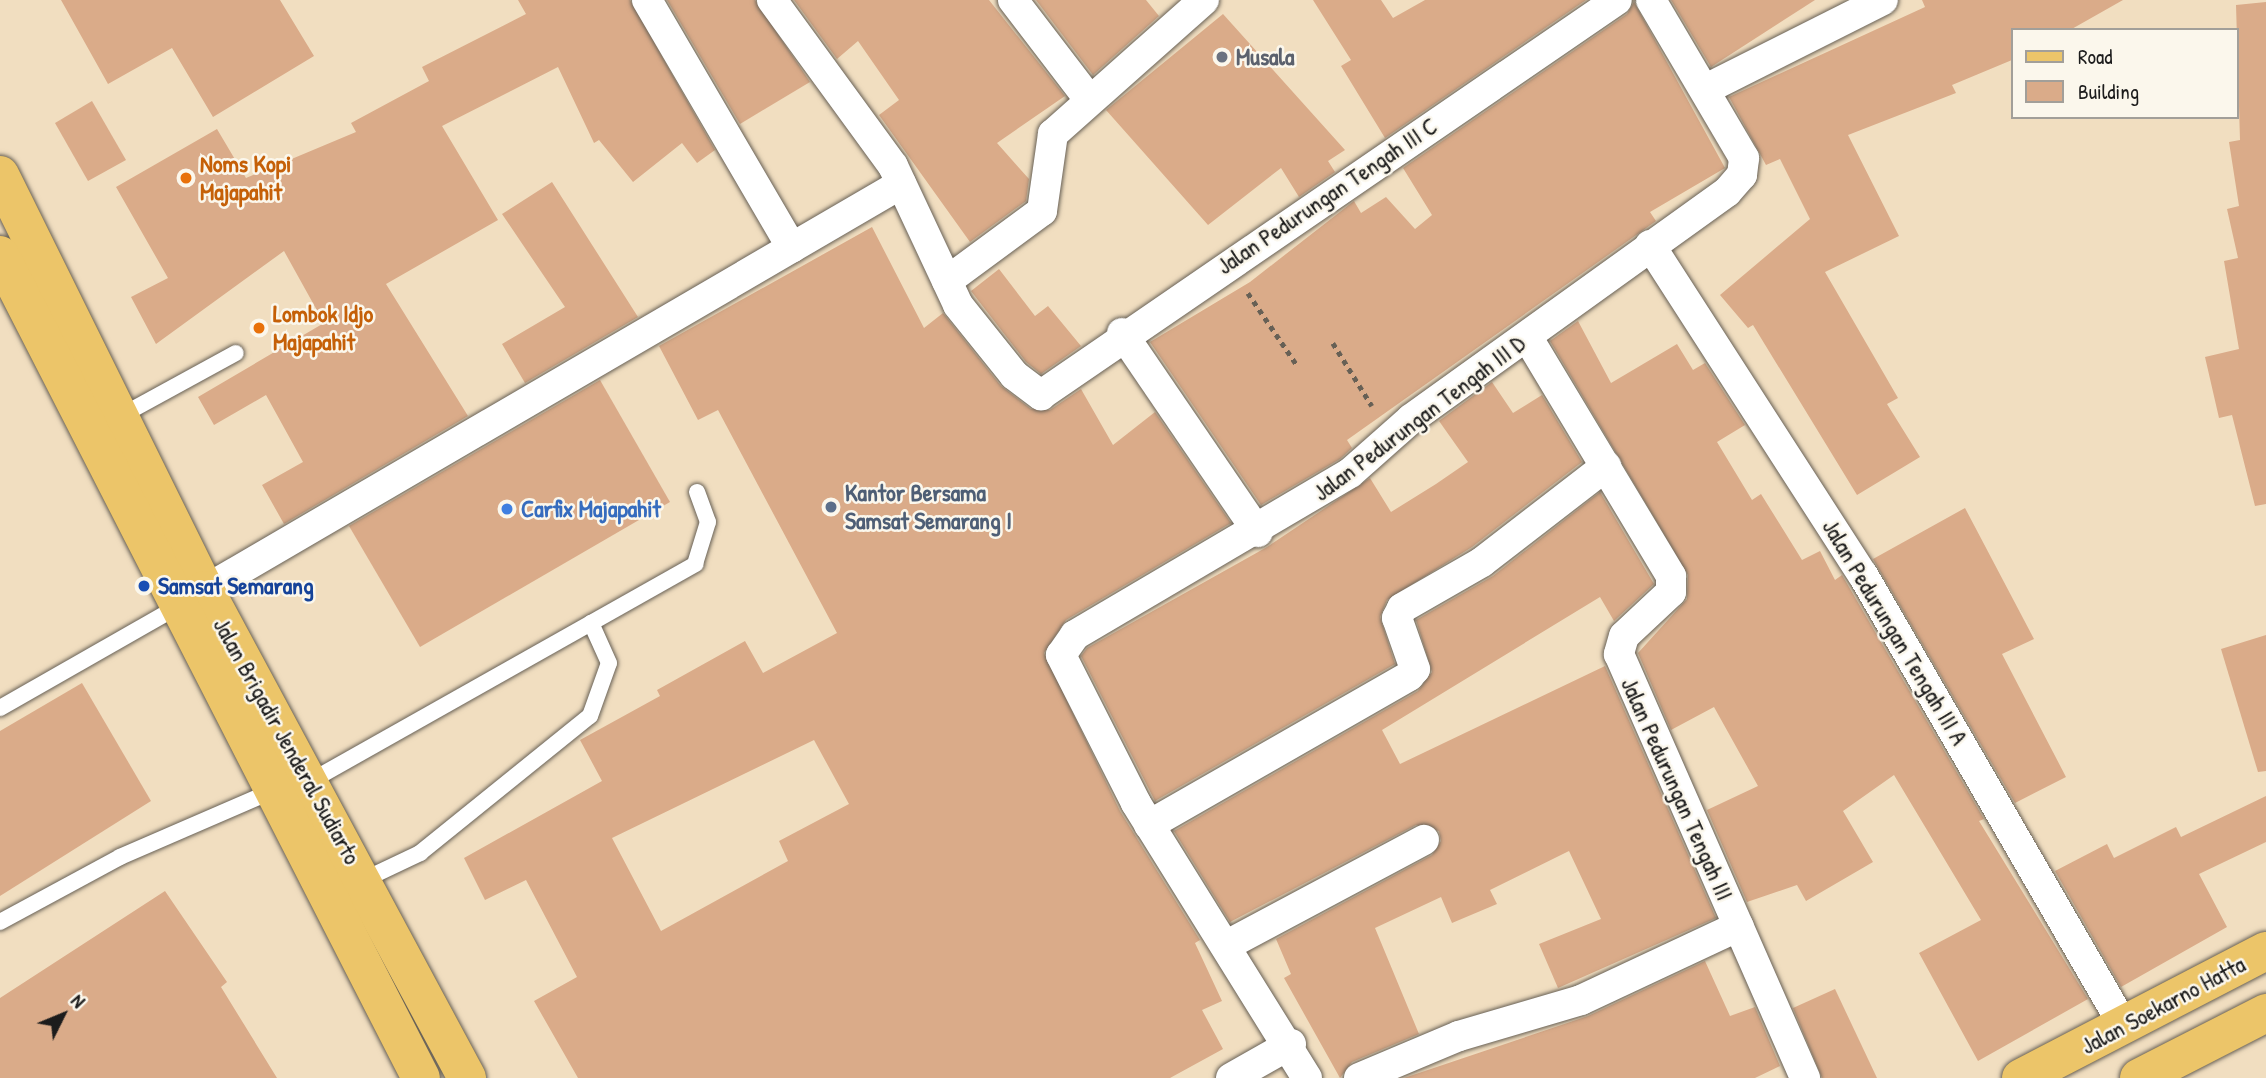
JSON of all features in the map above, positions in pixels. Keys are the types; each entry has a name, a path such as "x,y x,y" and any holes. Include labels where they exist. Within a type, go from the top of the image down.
{"main road":[{"name":"Jalan Brigadir Jenderal Sudiarto","path":"4,193 105,425 291,787 329,898 421,1078"},
{"name":"Jalan Brigadir Jenderal Sudiarto","path":"0,256 105,425"},
{"name":"Jalan Brigadir Jenderal Sudiarto","path":"291,787 363,880 467,1078"},
{"name":"Jalan Soekarno Hatta","path":"2021,1078 2125,1028 2266,951"},
{"path":"2139,1078 2266,1013"}],"street":[{"path":"647,0 792,248"},
{"path":"772,0 901,184 947,281 1042,212 1053,134 1088,98 1204,0"},
{"path":"1013,0 1088,98"},
{"name":"Jalan Pedurungan Tengah III C","path":"947,281 1014,375 1041,394 1122,333 1617,0"},
{"path":"1651,0 1706,89 1883,0"},
{"name":"Jalan Pedurungan Tengah III D","path":"1149,825 1063,666 1065,646 1258,532 1350,473 1391,437 1650,245 1727,192 1742,175 1744,158 1706,89"},
{"path":"192,598 901,184"},
{"name":"Jalan Pedurungan Tengah III A","path":"1650,245 1863,575 2125,1028"},
{"path":"1122,333 1258,532"},
{"name":"Jalan Pedurungan Tengah III","path":"1528,338 1671,576 1671,592 1661,606 1624,636 1619,654 1626,679 1805,1078"},
{"path":"1307,1078 1291,1044 1229,944 1149,825 1409,676 1415,669 1397,618 1402,608 1482,562 1606,466"},
{"path":"1229,944 1424,840"},
{"path":"1359,1078 1459,1036 1581,1000 1739,926"},
{"path":"1231,1078 1291,1044"}],"lane":[{"path":"105,425 236,352"},
{"path":"0,922 120,857 291,787 695,564 708,522 697,492"},
{"path":"0,708 192,598"},
{"path":"329,898 420,853 590,716 608,663 591,623"}],"path":[{"path":"1228,263 1297,365"},
{"path":"1333,343 1391,437"}],"building":[{"path":"61,0 280,0 314,56 213,117 172,48 108,84"},
{"path":"518,0 630,0 715,150 697,163 682,143 633,182 599,140 594,143 558,67 442,126 498,220 386,284 468,416 284,524 262,485 303,462 266,395 214,425 198,397 324,323 284,251 156,344 131,297 168,278 116,187 217,129 246,178 356,132 351,123 429,81 422,67 526,14"},
{"path":"667,0 755,0 810,82 740,124"},
{"path":"794,0 989,0 1065,96 997,143 1029,179 1026,201 970,242 879,115 899,100 858,41 837,59"},
{"path":"1036,0 1146,0 1159,16 1093,75"},
{"path":"1313,0 1381,0 1393,18 1425,0 1586,0 1385,138 1341,66 1351,60"},
{"path":"1671,0 1815,0 1711,67"},
{"path":"1922,0 2123,0 2074,28 2010,28 2010,61 1952,85 1956,93 1848,135 1899,236 1825,272 1898,398 1887,404 1920,457 1857,495 1753,325 1748,328 1720,295 1810,219 1780,159 1766,165 1729,97 1925,7"},
{"path":"1634,2 1725,168 1650,212 1656,221 1347,440 1352,448 1340,459 1261,505 1150,342 1250,282 1354,201 1361,213 1386,197 1415,229 1432,215 1403,168 1627,14"},
{"path":"2266,2 2266,504 2255,506 2232,415 2219,418 2205,357 2239,349 2224,261 2238,258 2227,209 2239,206 2229,142 2240,140 2236,5"},
{"path":"1223,14 1345,150 1328,161 1335,172 1299,197 1281,168 1208,225 1106,110"},
{"path":"92,101 126,160 88,181 55,123"},
{"path":"552,182 638,317 525,383 502,344 565,307 502,214"},
{"path":"872,227 924,328 943,313 1001,386 1031,409 1050,410 1081,389 1113,445 1155,412 1231,523 1066,620 1044,653 1120,811 1200,940 1195,943 1222,1001 1202,1010 1223,1049 1170,1078 578,1078 534,1001 577,977 526,880 485,900 464,858 602,781 580,740 660,696 657,690 745,641 763,673 837,633 718,410 698,420 659,346","holes":["814,740 849,804 779,841 788,861 661,931 612,838"]},
{"path":"999,269 1035,316 1048,306 1081,346 1041,374 1026,362 971,291"},
{"path":"1578,321 1611,383 1677,344 1693,370 1705,363 1745,425 1717,442 1752,500 1761,494 1802,560 1820,551 1835,580 1842,575 1984,819 1979,821 2088,999 1978,1061 1919,953 1981,920 1894,775 1843,811 1873,862 1806,901 1797,885 1747,902 1707,810 1758,786 1714,707 1671,730 1638,653 1687,599 1688,575 1550,341"},
{"name":"Carfix Majapahit","path":"600,380 670,502 420,647 349,526"},
{"path":"1492,382 1513,413 1542,395 1582,462 1472,547 1387,600 1380,617 1395,664 1155,801 1081,656 1087,648 1267,547 1370,478 1391,512 1436,484 1468,462 1439,421"},
{"path":"1600,492 1654,584 1614,621 1600,597 1382,730 1400,764 1605,666 1716,918 1558,988 1539,944 1601,919 1569,851 1490,890 1497,904 1452,923 1441,897 1375,928 1419,1034 1352,1062 1340,1078 1284,978 1291,974 1276,939 1432,855 1441,841 1439,831 1416,825 1230,922 1174,831 1418,691 1432,672 1416,620 1493,576"},
{"path":"1965,508 2034,639 2002,654 2066,777 2015,803 1873,559"},
{"path":"2266,635 2266,771 2258,772 2221,649"},
{"path":"82,683 151,801 0,896 0,731"},
{"path":"2266,796 2266,842 2199,874 2227,927 2121,987 2055,871 2107,844 2114,858 2176,827 2181,837"},
{"path":"165,891 227,982 221,987 277,1078 0,1078 0,998"},
{"path":"1705,961 1730,1016 1755,1007 1780,1066 1755,1078 1404,1078 1588,1016"},
{"path":"1835,989 1877,1078 1822,1078 1793,1008"}],"place":[{"name":"Musala","path":"1222,57"},
{"name":"Noms Kopi Majapahit","path":"186,178"},
{"name":"Lombok Idjo Majapahit","path":"259,328"},
{"name":"Kantor Bersama Samsat Semarang I","path":"831,507"},
{"name":"Carfix Majapahit","path":"507,509"},
{"name":"Samsat Semarang","path":"144,586"}]}
